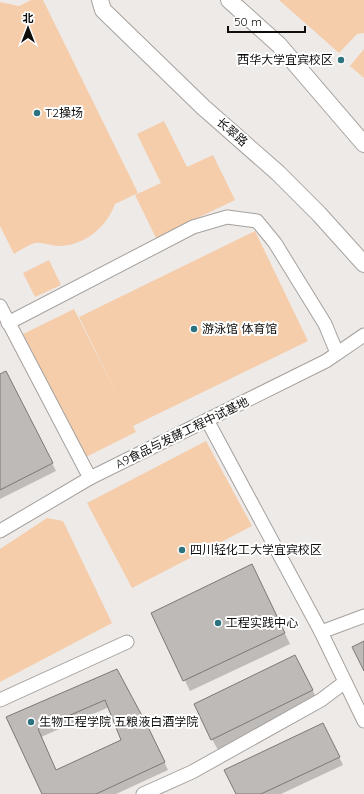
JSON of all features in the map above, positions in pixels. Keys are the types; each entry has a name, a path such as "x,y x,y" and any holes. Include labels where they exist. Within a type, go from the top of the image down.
{"main road":[{"name":"长翠路","path":"100,0 103,10 204,107 278,173 319,214 364,264"},
{"path":"229,0 279,46 364,144"}],"street":[{"path":"8,322 193,227 227,217 257,222 275,243 325,324 337,353"},
{"path":"0,306 90,478"},
{"name":"A9食品与发酵工程中试基地","path":"0,531 90,478 326,361 364,335"},
{"path":"207,420 321,632 364,721"},
{"path":"321,632 364,616"},
{"path":"0,700 127,642"},
{"path":"143,794 192,772 314,704 345,682"}],"shaded area":[{"path":"31,0 43,0 138,193 115,204 106,221 100,228 93,234 77,243 58,246 34,243 14,254 0,226 0,2 19,6"},
{"path":"279,0 364,0 364,33 357,34 339,53"},
{"path":"364,49 364,78 350,66"},
{"path":"164,121 187,167 213,155 235,200 156,238 135,195 161,183 137,134"},
{"name":"游泳馆 体育馆","path":"255,231 308,341 133,426 136,432 84,458 23,334 74,309 121,403 79,317"},
{"path":"49,260 61,285 35,297 23,273"},
{"path":"206,441 252,526 132,588 87,503"},
{"path":"47,518 63,521 112,623 0,682 0,549"}],"building":[{"path":"6,371 53,463 0,490 0,374"},
{"name":"工程实践中心","path":"252,564 285,633 183,681 151,613"},
{"path":"364,641 364,671 352,647"},
{"name":"工程实践中心","path":"295,655 313,690 211,740 194,704"},
{"path":"117,669 165,762 96,794 42,794 6,717","holes":["105,700 121,740 56,770 38,729"]},
{"path":"323,723 340,757 261,794 236,794 224,770"}],"place":[{"name":"西华大学宜宾校区","path":"341,60"},
{"name":"T2操场","path":"37,113"},
{"name":"游泳馆 体育馆","path":"194,329"},
{"name":"四川轻化工大学宜宾校区","path":"182,550"},
{"name":"工程实践中心","path":"218,623"},
{"name":"生物工程学院 五粮液白酒学院","path":"31,722"}]}
